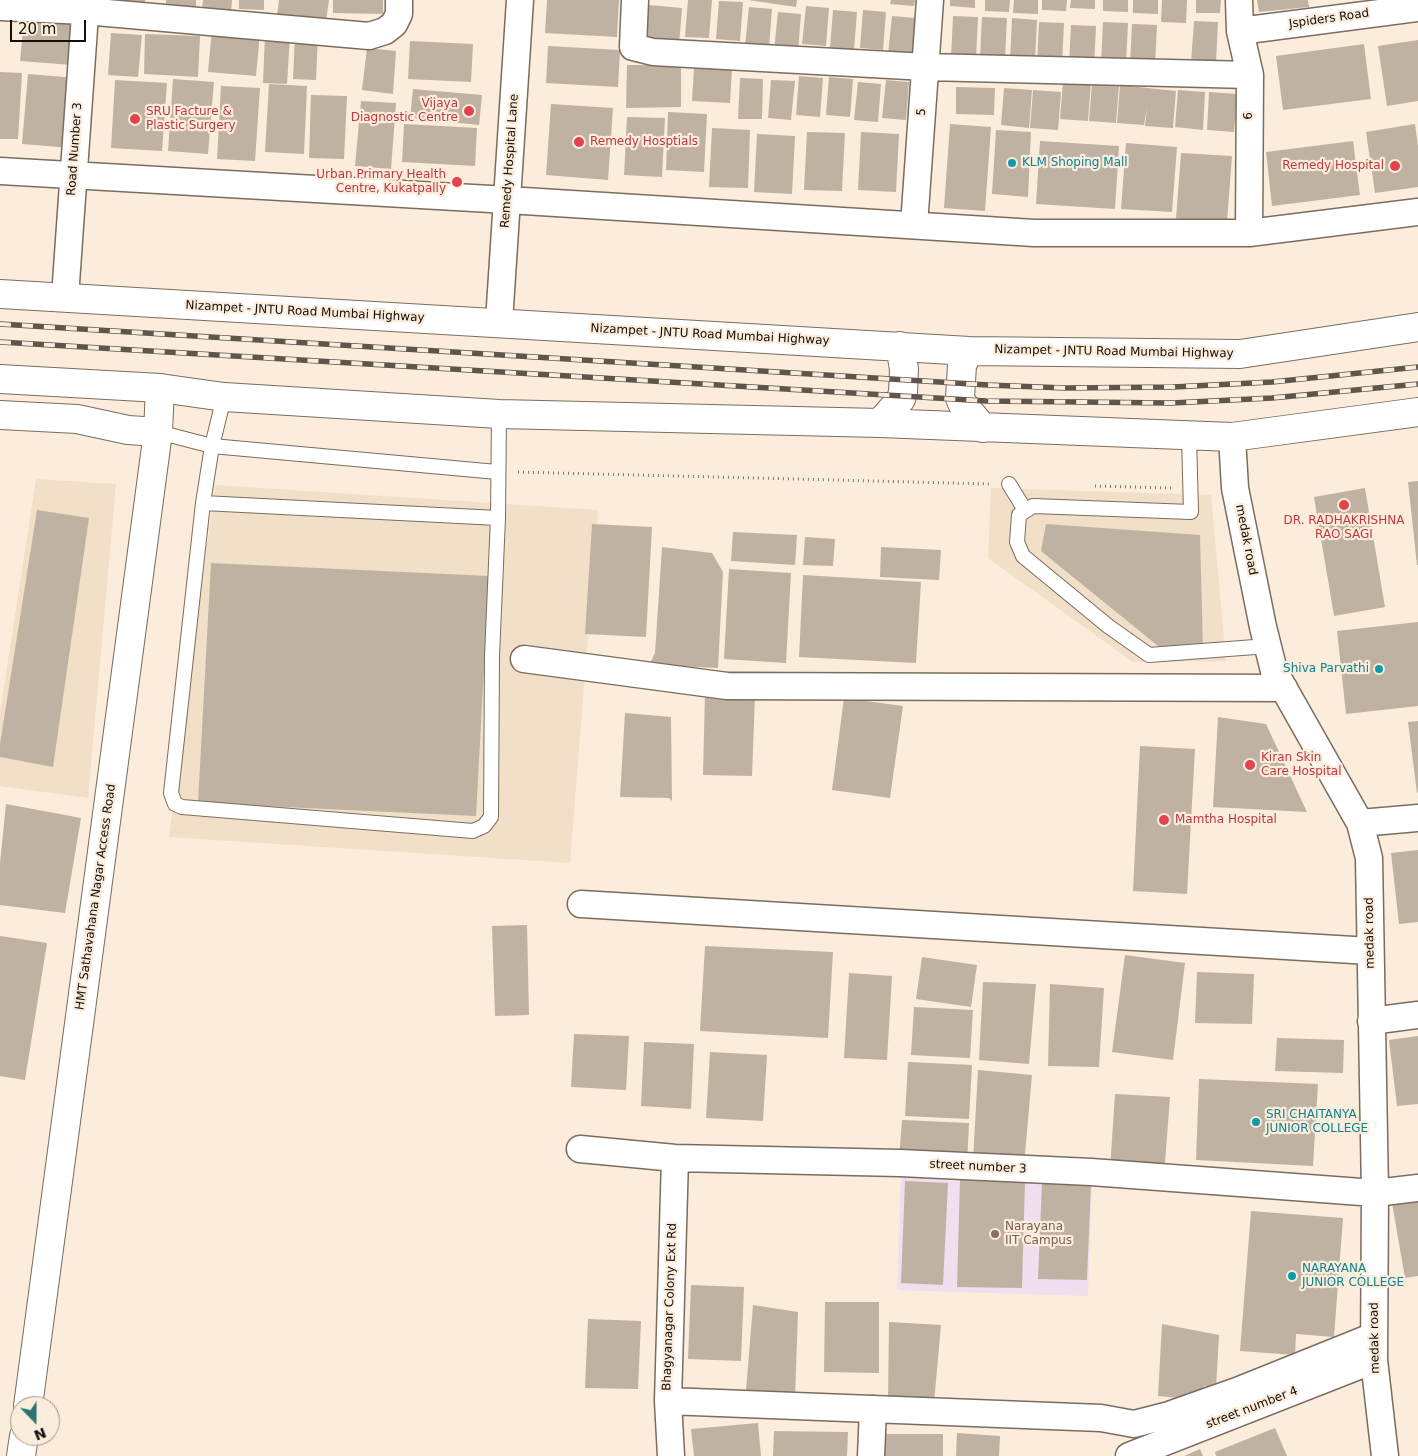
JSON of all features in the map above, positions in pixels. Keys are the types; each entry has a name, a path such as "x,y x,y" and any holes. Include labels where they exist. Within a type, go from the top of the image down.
{"main road":[{"name":"Nizampet - JNTU Road Mumbai Highway","path":"0,294 65,297 128,304 499,322 969,351 1240,354 1418,327"},
{"path":"880,423 901,399 903,392 904,369 900,346"},
{"path":"969,351 962,365 960,398 983,428"},
{"path":"0,379 160,388 224,397 499,414 880,423 1189,436 1232,437 1418,412"},
{"name":"HMT Sathavahana Nagar Access Road","path":"29,1396 158,432 160,388"},
{"path":"0,415 77,419 128,430 158,432"}],"street":[{"path":"0,7 85,6 368,36 385,31 394,24 399,14 400,0"},
{"name":"Remedy Hospital Lane","path":"499,322 520,0"},
{"path":"635,0 633,47 653,52 926,67 1250,75"},
{"name":"5","path":"914,225 930,0"},
{"name":"6","path":"1239,0 1240,31 1250,75 1249,233"},
{"name":"Road Number 3","path":"65,297 85,6"},
{"name":"Jspiders Road","path":"1240,31 1418,8"},
{"path":"0,171 1034,233 1249,233 1418,212"},
{"name":"medak road","path":"1232,437 1233,475 1274,671 1360,823 1369,858 1375,1194 1374,1348 1385,1456"},
{"path":"524,658 727,686 1284,688"},
{"path":"1360,823 1418,818"},
{"path":"581,904 1370,951"},
{"path":"1371,1020 1418,1015"},
{"name":"street number 3","path":"580,1149 675,1158 900,1163 1092,1172 1375,1194 1418,1188"},
{"name":"Bhagyanagar Colony Ext Rd","path":"671,1456 668,1402 675,1158"},
{"path":"668,1402 1101,1418 1134,1424 1169,1415 1237,1391 1374,1348"},
{"name":"street number 4","path":"1129,1456 1374,1348"},
{"path":"871,1456 873,1409"}],"lane":[{"path":"224,397 212,446 203,503 171,794 174,804 182,807 472,831 484,826 491,817 492,656 498,518 499,414"},
{"path":"158,432 212,446 497,472"},
{"path":"1189,436 1191,512 1033,506 1019,515 1016,536 1023,556 1108,626 1150,655 1268,646"},
{"path":"1009,484 1025,510"},
{"path":"203,503 498,518"}],"path":[{"path":"497,472 1009,484"},
{"path":"1086,486 1190,488"}],"shaded area":[{"path":"36,479 116,484 88,798 0,786 0,713"},
{"path":"215,485 598,510 570,863 169,837"},
{"path":"991,488 1211,495 1226,661 1133,662 988,558"},
{"name":"Narayana IIT Campus","path":"901,1171 1092,1178 1088,1296 897,1290"}],"building":[{"path":"114,0 145,0 145,10 114,8"},
{"path":"166,0 196,0 196,9 166,7"},
{"path":"203,0 232,0 231,13 202,10"},
{"path":"239,0 264,0 264,10 239,9"},
{"path":"279,0 329,0 326,21 277,16"},
{"path":"333,0 383,0 383,14 333,13"},
{"path":"547,0 619,0 617,37 545,33"},
{"path":"688,0 712,0 709,38 685,37"},
{"path":"748,0 797,0 796,7"},
{"path":"891,0 915,0 914,6 890,4"},
{"path":"950,0 975,0 975,8 950,6"},
{"path":"985,0 1010,0 1009,12 985,11"},
{"path":"1014,0 1038,0 1038,14 1013,13"},
{"path":"1042,0 1067,0 1066,11 1042,10"},
{"path":"1071,0 1095,0 1095,9 1070,8"},
{"path":"1103,0 1128,0 1128,12 1103,11"},
{"path":"1133,0 1158,0 1158,14 1133,13"},
{"path":"1162,0 1187,0 1186,23 1161,22"},
{"path":"1196,0 1221,0 1220,13 1196,13"},
{"path":"1257,0 1308,0 1309,7 1259,12"},
{"path":"719,1 743,2 740,41 716,39"},
{"path":"649,5 682,8 679,45 646,43"},
{"path":"806,6 829,8 826,46 802,44"},
{"path":"749,7 772,9 769,48 745,46"},
{"path":"833,10 857,12 854,50 830,48"},
{"path":"863,10 886,12 883,50 860,48"},
{"path":"778,12 801,14 798,52 774,51"},
{"path":"892,16 915,18 912,56 888,54"},
{"path":"953,16 978,17 976,58 951,57"},
{"path":"982,17 1007,18 1005,59 980,58"},
{"path":"1012,18 1037,20 1035,61 1010,60"},
{"path":"24,19 75,23 72,65 20,61"},
{"path":"1194,21 1218,22 1216,63 1191,62"},
{"path":"1039,22 1064,23 1062,64 1037,63"},
{"path":"1103,22 1128,23 1126,64 1101,64"},
{"path":"1132,24 1157,25 1155,66 1130,65"},
{"path":"1071,25 1096,26 1094,67 1069,66"},
{"path":"212,29 260,34 256,76 208,72"},
{"path":"111,33 142,35 138,77 108,75"},
{"path":"145,34 200,36 198,77 144,74"},
{"path":"265,35 290,36 287,84 263,83"},
{"path":"295,35 318,36 316,80 293,79"},
{"path":"1418,40 1418,101 1387,106 1378,46"},
{"path":"410,41 473,44 471,82 408,79"},
{"path":"1364,44 1371,99 1283,110 1276,56"},
{"path":"548,46 620,50 618,87 546,83"},
{"path":"367,48 396,51 393,94 362,90"},
{"path":"627,65 681,65 681,107 626,108"},
{"path":"694,67 732,69 730,103 692,101"},
{"path":"0,72 22,73 18,139 0,139"},
{"path":"28,74 77,78 71,148 22,144"},
{"path":"799,76 823,78 820,117 796,115"},
{"path":"829,77 853,79 850,117 826,115"},
{"path":"740,78 763,79 762,119 738,119"},
{"path":"173,79 214,82 208,154 168,151"},
{"path":"115,80 167,83 162,151 111,148"},
{"path":"771,80 795,81 791,120 768,118"},
{"path":"886,80 909,82 906,120 882,118"},
{"path":"1063,81 1091,83 1088,121 1060,119"},
{"path":"858,82 881,84 878,122 854,120"},
{"path":"1092,83 1119,85 1116,123 1089,121"},
{"path":"269,84 307,86 304,154 265,152"},
{"path":"1120,85 1176,91 1173,128 1145,126 1147,108 1144,125 1117,123"},
{"path":"221,86 260,88 255,161 217,159"},
{"path":"956,87 995,88 994,115 956,114"},
{"path":"1004,88 1032,90 1029,128 1001,125"},
{"path":"413,89 482,95 479,125 410,118"},
{"path":"1033,90 1061,92 1058,130 1030,128"},
{"path":"1178,90 1205,92 1203,130 1175,127"},
{"path":"1209,92 1237,94 1234,132 1207,130"},
{"path":"311,95 347,96 344,159 309,158"},
{"path":"361,101 396,103 391,169 355,166"},
{"name":"Remedy Hosptials","path":"551,104 613,108 608,180 546,175"},
{"path":"668,112 707,114 704,172 666,170"},
{"path":"627,117 665,118 662,177 624,175"},
{"path":"404,124 477,128 475,166 402,162"},
{"path":"950,124 991,127 985,211 944,208"},
{"name":"Remedy Hospital","path":"1415,124 1418,146 1418,187 1375,193 1366,132"},
{"path":"712,128 750,130 748,188 709,187"},
{"name":"KLM Shoping Mall","path":"996,130 1031,132 1028,197 992,194"},
{"path":"807,132 845,133 842,191 804,190"},
{"path":"861,132 899,134 896,192 858,190"},
{"path":"757,134 795,136 792,194 754,192"},
{"path":"1040,141 1119,146 1115,209 1036,204"},
{"path":"1353,141 1360,195 1272,206 1266,152"},
{"path":"1126,143 1177,147 1172,212 1121,209"},
{"path":"1181,153 1232,156 1227,222 1176,219"},
{"path":"1418,481 1418,565 1417,565 1408,482"},
{"path":"1365,488 1385,607 1334,616 1314,497"},
{"path":"37,510 89,518 53,767 0,757 0,744"},
{"path":"592,524 652,527 646,637 585,634"},
{"path":"1046,524 1200,535 1203,648 1163,650 1041,551"},
{"path":"733,532 797,535 795,565 731,561"},
{"path":"805,537 835,539 833,566 803,565"},
{"path":"662,547 712,553 723,572 718,668 649,665 655,653"},
{"path":"881,547 941,550 939,580 880,577"},
{"path":"211,563 489,576 476,816 198,803"},
{"path":"729,569 791,573 786,663 724,659"},
{"path":"803,575 921,582 916,663 799,657"},
{"name":"Shiva Parvathi","path":"1418,622 1418,706 1346,714 1337,631"},
{"path":"705,693 755,694 752,776 703,775"},
{"path":"844,698 903,706 890,798 832,790"},
{"path":"625,713 671,717 672,801 669,798 620,797"},
{"name":"Kiran Skin Care Hospital","path":"1218,717 1266,724 1307,812 1213,807"},
{"path":"1418,721 1418,792 1417,793 1408,722"},
{"name":"Mamtha Hospital","path":"1140,746 1195,749 1187,894 1133,891"},
{"path":"6,804 81,818 65,913 0,905 0,863"},
{"path":"1418,850 1418,922 1399,924 1391,853"},
{"path":"527,925 529,1015 495,1016 492,926"},
{"path":"0,936 47,943 25,1080 0,1076"},
{"path":"705,946 833,952 828,1038 700,1031"},
{"path":"1125,955 1185,963 1173,1060 1112,1052"},
{"path":"922,957 977,965 971,1007 916,999"},
{"path":"1197,972 1254,974 1252,1024 1195,1023"},
{"path":"849,973 892,976 887,1060 844,1058"},
{"path":"983,982 1036,984 1029,1064 979,1060"},
{"path":"1050,984 1104,988 1099,1067 1048,1066"},
{"path":"914,1007 973,1010 970,1058 911,1055"},
{"path":"574,1034 629,1036 626,1090 571,1087"},
{"path":"1418,1036 1418,1104 1397,1106 1389,1040"},
{"path":"1277,1038 1344,1040 1343,1073 1275,1071"},
{"path":"644,1042 694,1044 691,1109 641,1106"},
{"path":"710,1052 767,1055 763,1121 706,1118"},
{"path":"908,1062 972,1065 969,1119 905,1116"},
{"path":"978,1070 1032,1075 1024,1165 973,1161"},
{"name":"SRI CHAITANYA JUNIOR COLLEGE","path":"1199,1079 1318,1084 1313,1166 1196,1160"},
{"path":"1115,1094 1170,1097 1164,1176 1110,1170"},
{"path":"902,1120 969,1123 967,1164 899,1160"},
{"path":"960,1179 1025,1181 1022,1288 957,1287"},
{"path":"905,1181 948,1183 943,1285 901,1283"},
{"path":"1042,1182 1091,1183 1087,1280 1038,1279"},
{"path":"1418,1199 1418,1276 1405,1278 1392,1203"},
{"name":"NARAYANA JUNIOR COLLEGE","path":"1251,1211 1343,1218 1334,1337 1296,1334 1295,1355 1240,1351"},
{"path":"691,1285 744,1287 741,1361 688,1359"},
{"path":"825,1302 879,1302 879,1373 824,1372"},
{"path":"753,1305 798,1312 795,1399 746,1390"},
{"path":"588,1319 641,1321 638,1389 585,1388"},
{"path":"889,1322 941,1325 934,1403 888,1401"},
{"path":"1162,1324 1219,1335 1216,1388 1204,1386 1202,1397 1188,1399 1158,1396"},
{"path":"758,1423 761,1456 694,1456 691,1429"},
{"path":"1275,1428 1287,1456 1216,1456 1215,1452"},
{"path":"774,1431 848,1432 847,1456 773,1456"},
{"path":"957,1433 1000,1436 999,1456 956,1456"},
{"path":"876,1434 943,1434 943,1456 876,1456"},
{"path":"1200,1449 1203,1456 1184,1456"}],"railway":[{"path":"0,324 988,385 1065,388 1173,387 1272,382 1418,367"},
{"path":"0,342 986,401 1172,403 1272,398 1418,384"}],"place":[{"name":"Vijaya Diagnostic Centre","path":"469,111"},
{"name":"SRU Facture & Plastic Surgery","path":"135,119"},
{"name":"Remedy Hosptials","path":"579,142"},
{"name":"KLM Shoping Mall","path":"1012,163"},
{"name":"Remedy Hospital","path":"1395,166"},
{"name":"Urban Primary Health Centre, Kukatpally","path":"457,182"},
{"name":"DR. RADHAKRISHNA RAO SAGI","path":"1344,505"},
{"name":"Shiva Parvathi","path":"1379,669"},
{"name":"Kiran Skin Care Hospital","path":"1250,765"},
{"name":"Mamtha Hospital","path":"1164,820"},
{"name":"SRI CHAITANYA JUNIOR COLLEGE","path":"1256,1122"},
{"name":"Narayana IIT Campus","path":"995,1234"},
{"name":"NARAYANA JUNIOR COLLEGE","path":"1292,1276"}]}
